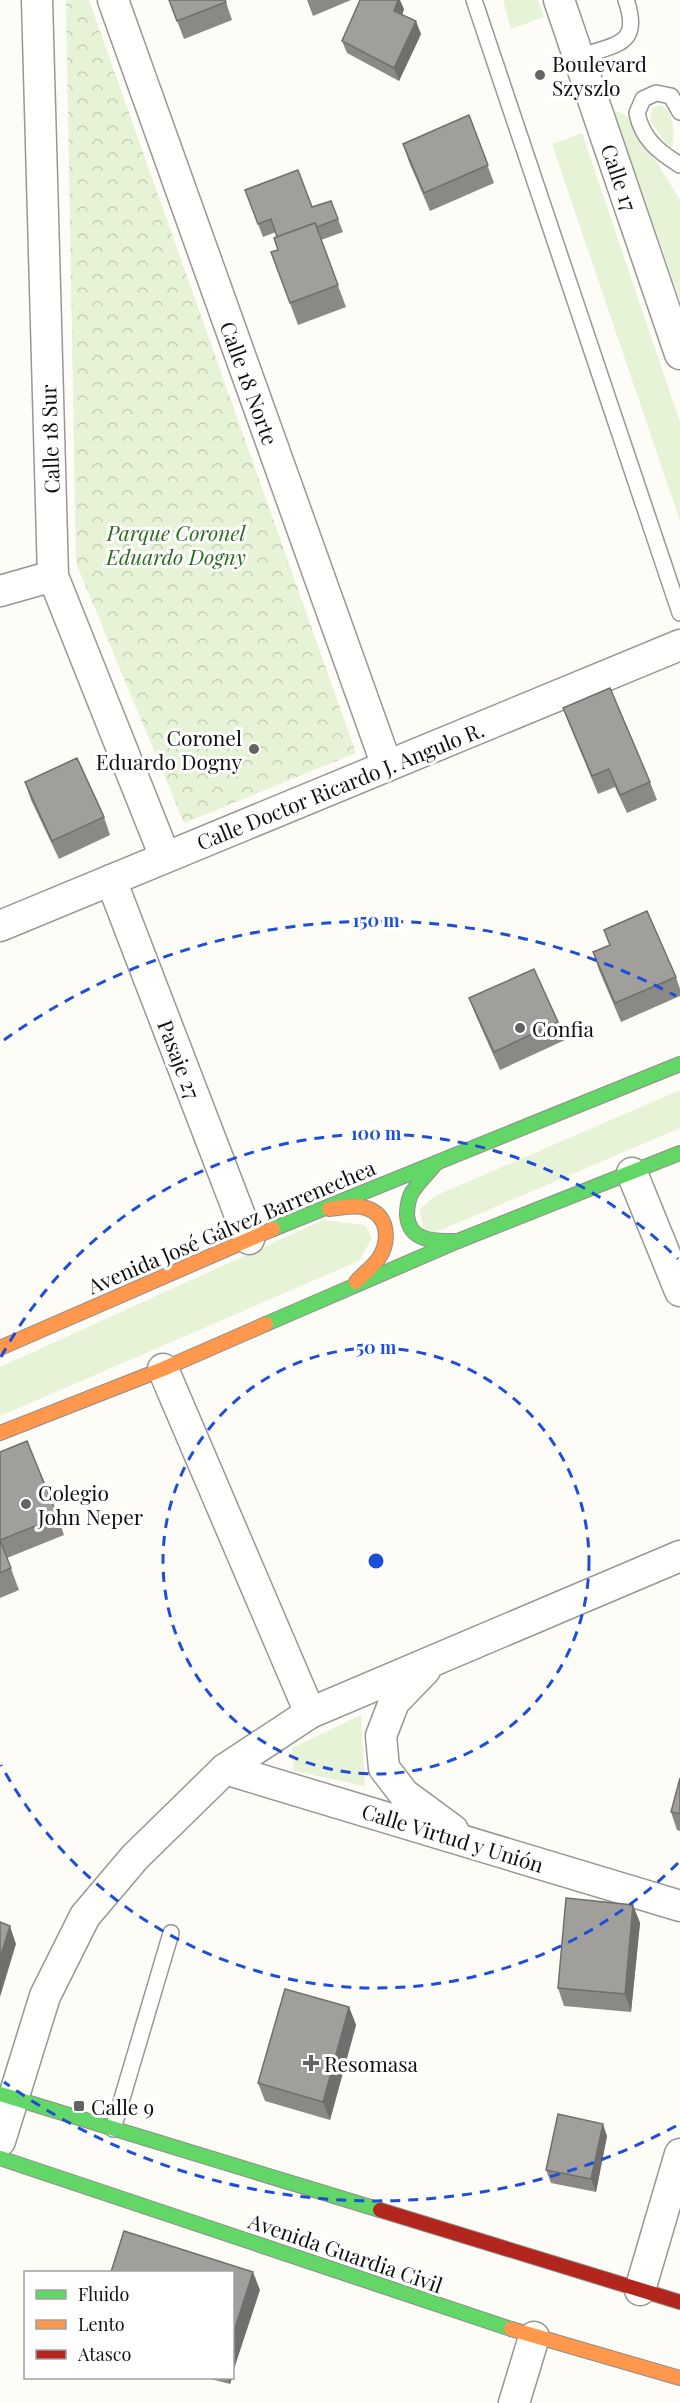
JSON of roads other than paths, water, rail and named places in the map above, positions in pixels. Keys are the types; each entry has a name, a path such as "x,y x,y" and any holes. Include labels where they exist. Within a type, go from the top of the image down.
{"main road":[{"name":"Avenida José Gálvez Barrenechea","path":"0,1348 249,1239 680,1064"},
{"path":"0,1432 162,1369 458,1241 680,1153"},
{"path":"437,1162 409,1198 408,1222 414,1233 424,1240 458,1241"},
{"path":"320,1210 366,1208 379,1217 387,1228 387,1244 378,1260 346,1291"},
{"path":"6,2096 680,2302"},
{"name":"Avenida Guardia Civil","path":"0,2158 534,2337 680,2379"}],"street":[{"name":"Calle 18 Sur","path":"37,0 53,576 165,857"},
{"name":"Calle 18 Norte","path":"113,0 387,766"},
{"name":"Calle 17","path":"559,0 680,354"},
{"path":"0,591 53,576"},
{"name":"Calle Doctor Ricardo J. Angulo R.","path":"0,926 680,645"},
{"name":"Pasaje 27","path":"111,880 249,1239"},
{"path":"632,1173 680,1291"},
{"path":"162,1369 310,1713"},
{"path":"0,2141 6,2096 45,1996 85,1916 135,1857 225,1769 310,1713 680,1556"},
{"path":"435,1660 394,1702 381,1736 384,1768 404,1794 470,1843"},
{"name":"Calle Virtud y Unión","path":"225,1769 680,1906"},
{"path":"640,2290 680,2154"},
{"path":"514,2403 534,2337"}],"lane":[{"path":"474,0 680,613"},
{"path":"579,57 616,44 628,36 632,31 632,24 626,0"},
{"path":"680,112 671,96 656,93 643,99 637,113 645,135 656,150 680,165"},
{"path":"114,2129 171,1933"}],"place":[{"name":"Boulevard Szyszlo","path":"540,75"},
{"name":"Coronel Eduardo Dogny","path":"254,749"},
{"name":"Confia","path":"520,1028"},
{"name":"Colegio John Neper","path":"26,1504"},
{"name":"Resomasa","path":"311,2063"},
{"name":"Calle 9","path":"79,2106"}],"park label":[{"name":"Parque Coronel Eduardo Dogny","path":"176,544"}]}
